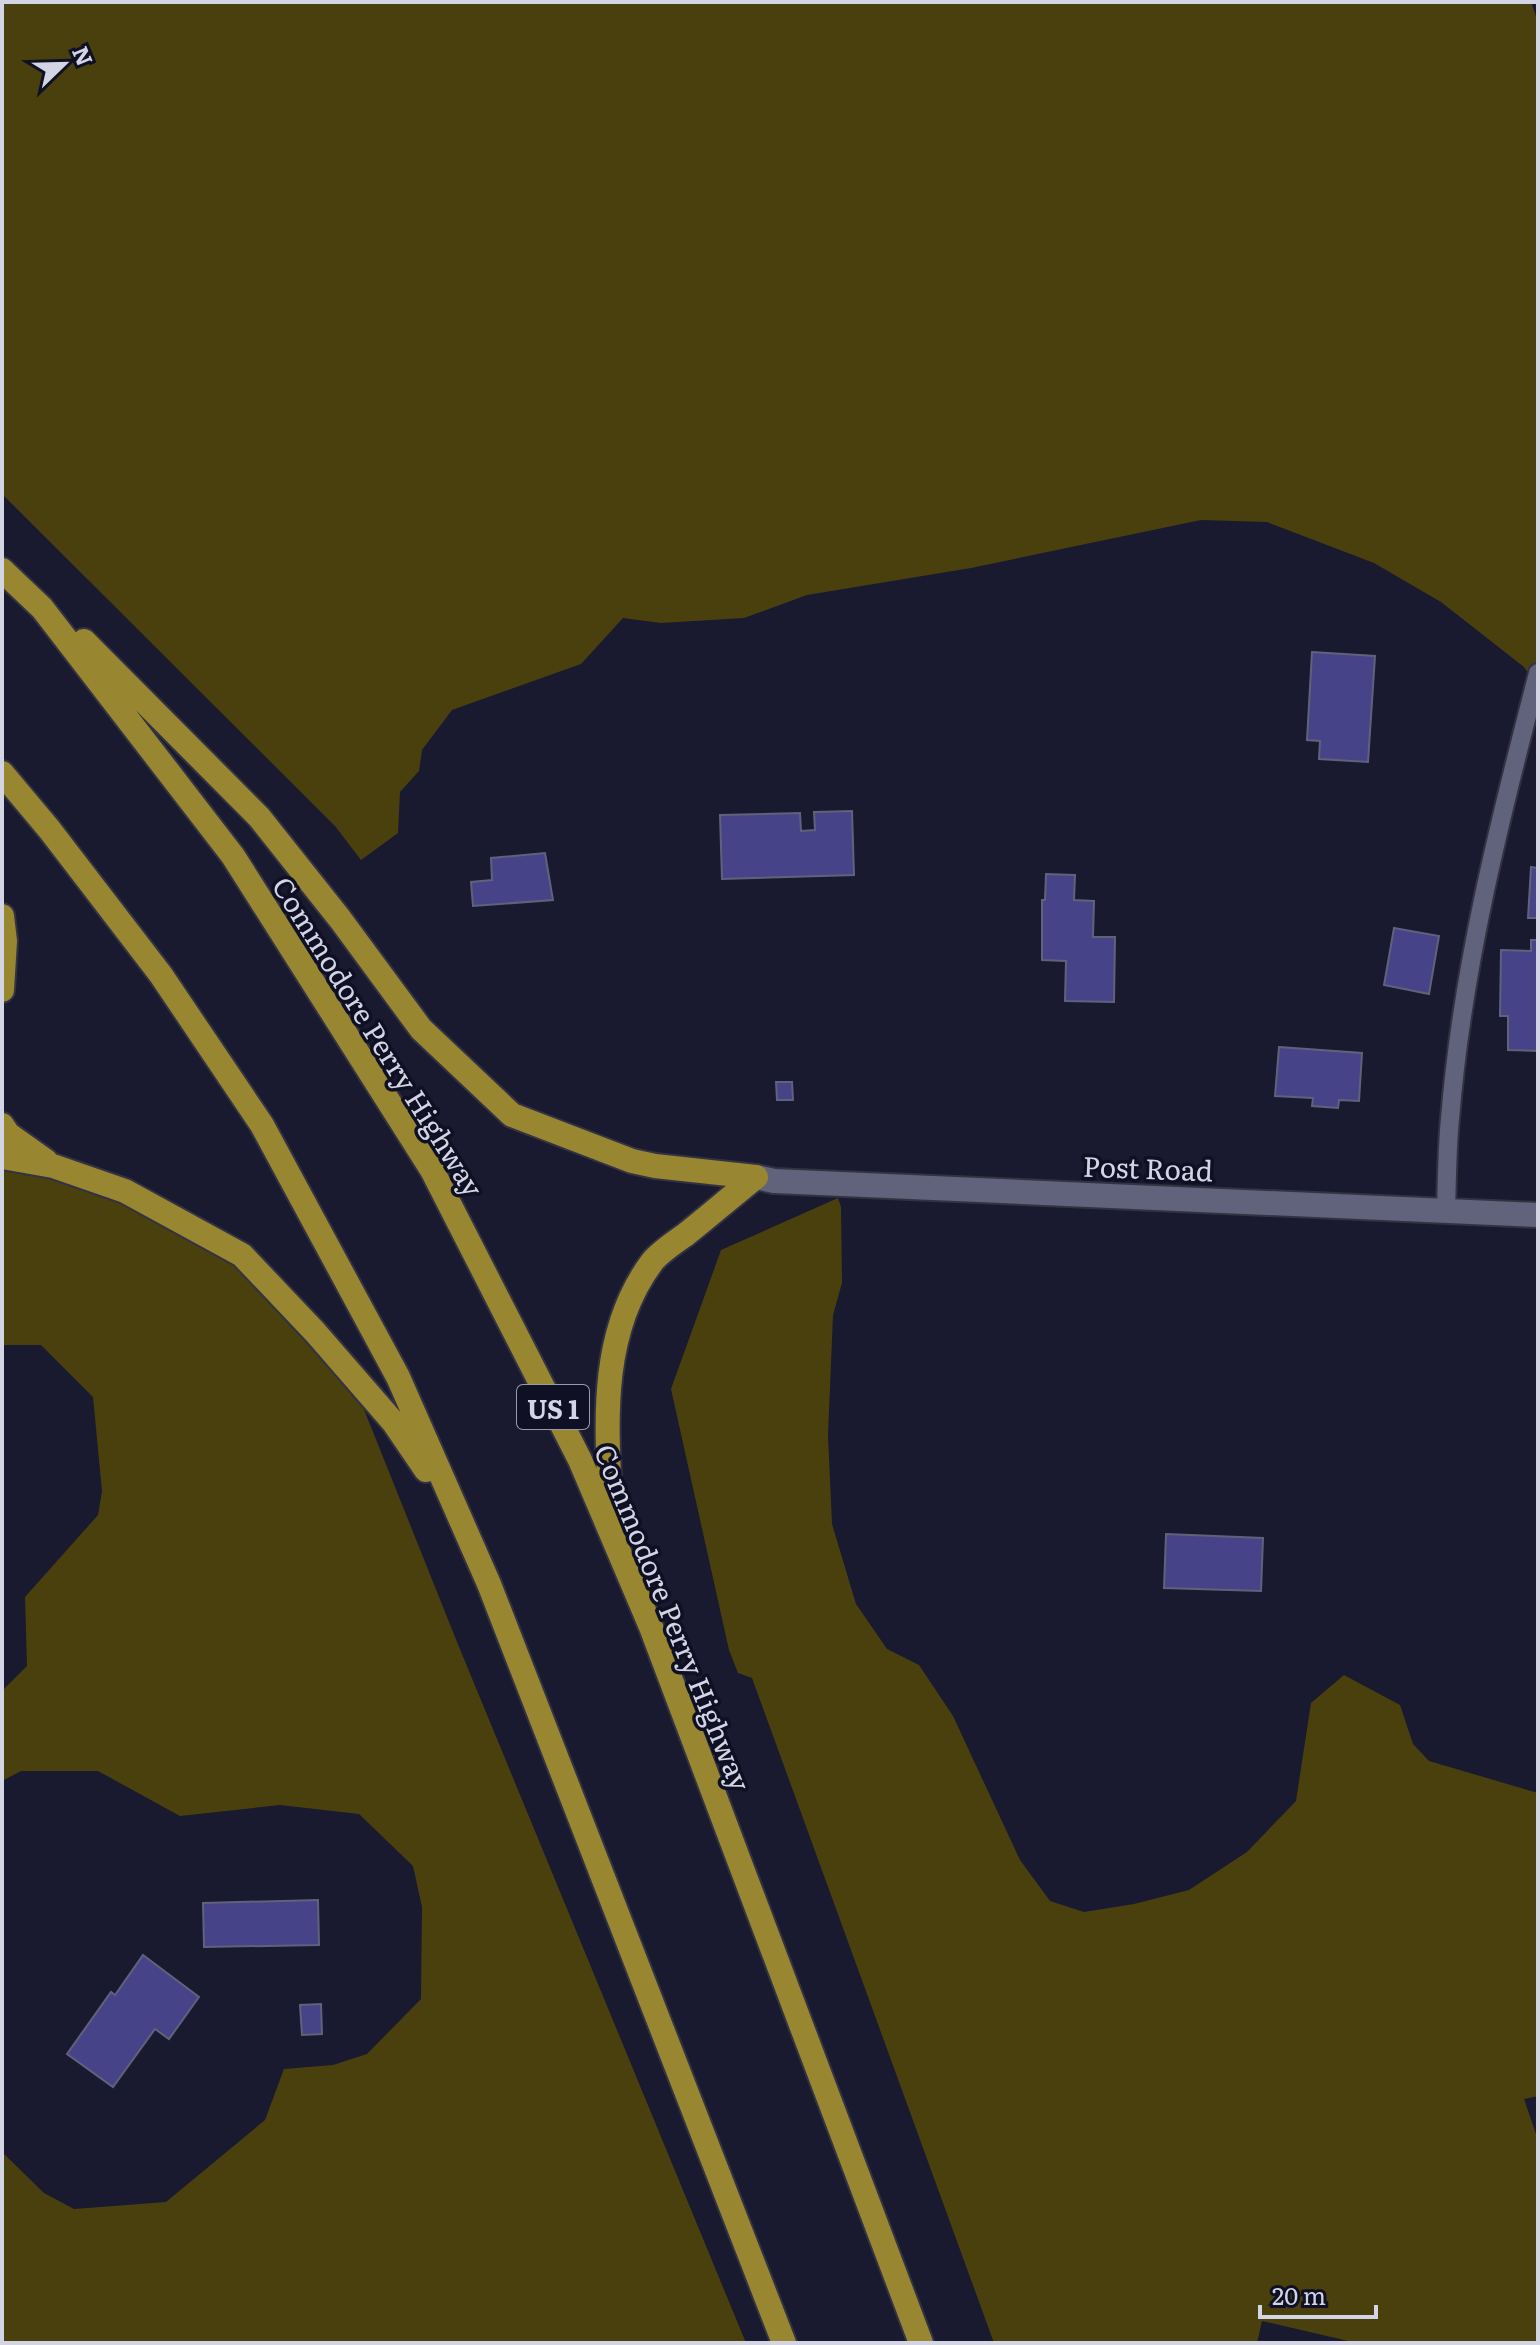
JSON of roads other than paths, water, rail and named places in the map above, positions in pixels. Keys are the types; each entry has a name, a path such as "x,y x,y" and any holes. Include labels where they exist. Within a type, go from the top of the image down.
{"highway":[{"name":"Commodore Perry Highway","path":"2,570 42,608 233,856 432,1170 580,1460 651,1627 921,2343"},
{"path":"42,608 74,631 259,817 340,919 421,1029 512,1115 632,1161 756,1177"},
{"path":"2,773 161,975 262,1125 398,1377 489,1584 784,2343"},
{"path":"2,916 5,941 2,990"},
{"path":"2,1125 8,1134 53,1166"},
{"path":"2,1157 53,1166 125,1191 242,1255 315,1332 394,1423 457,1516"},
{"path":"612,1535 607,1419 611,1371 623,1312 653,1261 756,1177"}],"main road":[{"name":"Post Road","path":"756,1177 774,1181 1538,1215"}],"lane":[{"path":"1446,1210 1450,1119 1467,986 1505,800 1538,673"}]}
